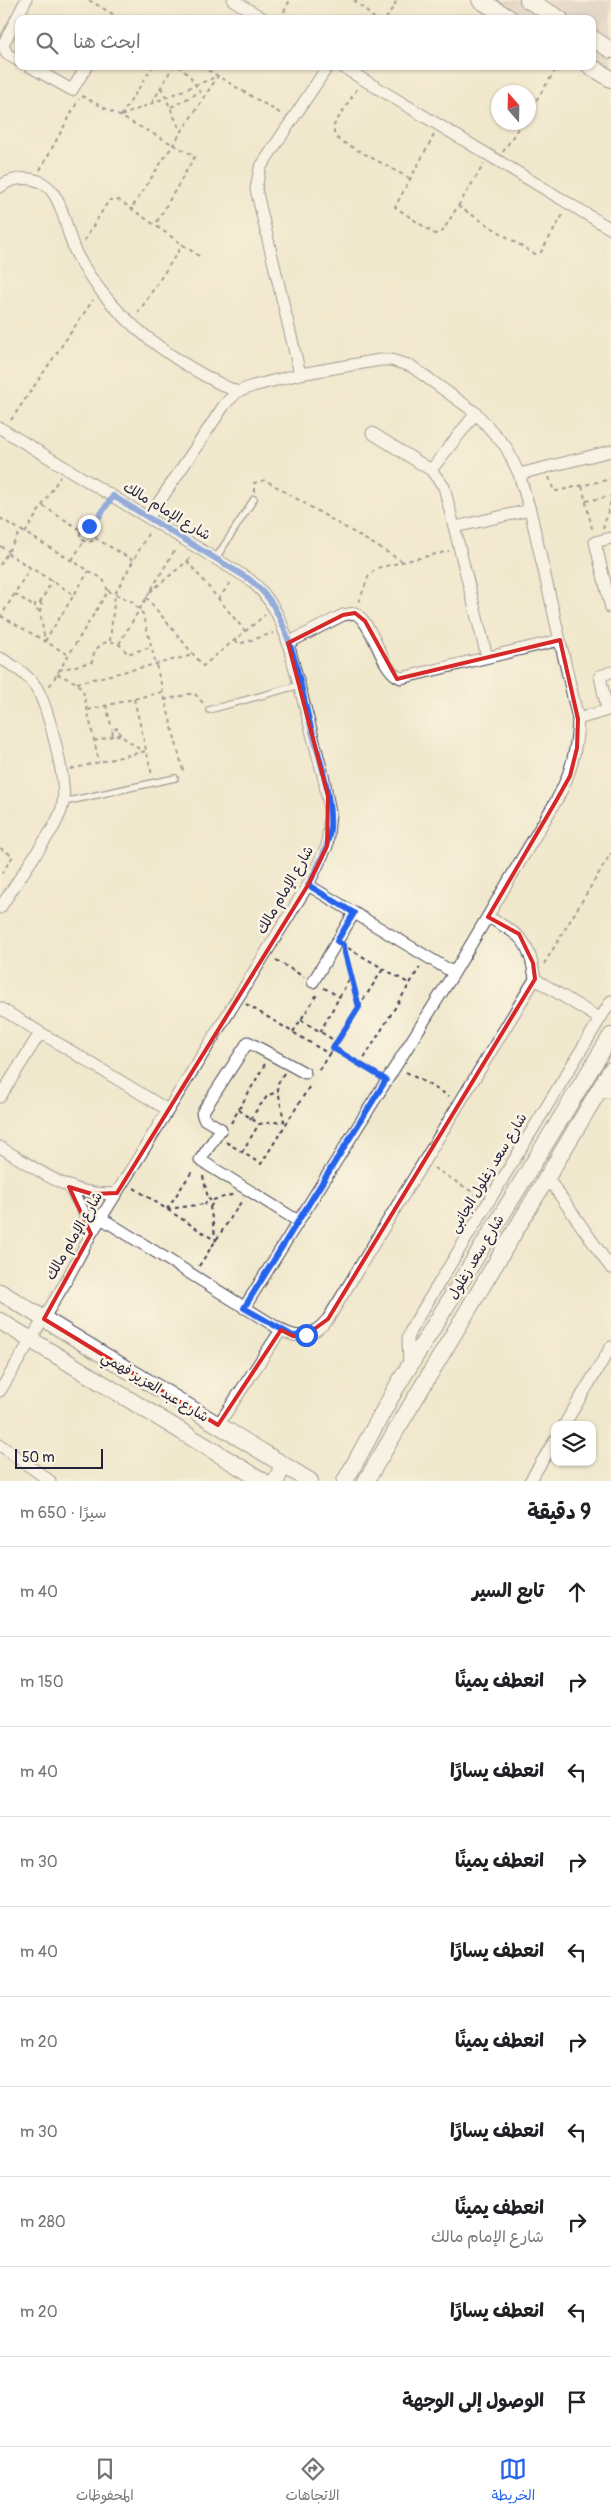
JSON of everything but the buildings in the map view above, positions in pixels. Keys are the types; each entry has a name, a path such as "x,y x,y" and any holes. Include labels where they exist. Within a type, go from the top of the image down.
{"main road":[{"path":"480,0 504,15"},
{"path":"528,0 553,15"},
{"path":"596,41 611,50"},
{"path":"596,70 611,79"},
{"name":"شارع سعد زغلول","path":"346,1481 409,1366 611,1036"},
{"name":"شارع سعد زغلول","path":"366,1481 548,1177 604,1092 611,1070"},
{"name":"شارع عبد العزيز فهمي","path":"0,1292 310,1481"},
{"name":"شارع عبد العزيز فهمي","path":"0,1321 263,1481"},
{"path":"276,1481 283,1465"}],"street":[{"path":"18,15 26,0"},
{"path":"234,0 258,15"},
{"path":"15,22 3,45 7,54 15,59"},
{"path":"36,70 76,93 85,70"},
{"path":"300,374 256,190 260,168 325,70"},
{"path":"347,70 611,229"},
{"path":"0,187 19,178 34,180 48,187 57,198 76,253 101,290 132,324 181,363 237,392"},
{"path":"152,519 225,404 237,392 300,374 380,360 391,360 411,366 476,413 506,447 519,474 530,510 578,719 577,748 570,776 454,973 244,1308"},
{"path":"431,470 476,413"},
{"name":"شارع الإمام مالك","path":"0,1391 91,1234 308,885 328,846 330,812 324,780 284,629 274,607 259,587 216,558 2,429"},
{"path":"372,433 431,470 444,488 487,658"},
{"path":"519,474 611,451"},
{"path":"455,527 530,510"},
{"path":"611,538 597,541 611,608"},
{"path":"288,643 343,615 355,613 365,621 397,677 560,640"},
{"path":"0,658 28,677 42,698 62,772 64,802 60,816 53,828 0,906"},
{"path":"578,719 609,709 600,676 611,672"},
{"path":"308,885 454,973"},
{"path":"313,982 354,913"},
{"path":"101,1218 281,1330 293,1336 306,1335 319,1329 328,1319 535,979 530,955 518,934 488,917"},
{"path":"535,979 600,1019"},
{"name":"شارع سعد زغلول الجانبى","path":"409,1366 408,1338 411,1329 611,1001"},
{"path":"0,1008 168,1110"},
{"path":"0,1097 40,1032"},
{"path":"298,1221 200,1160 218,1132 204,1119 202,1113 245,1043 251,1042 305,1073"},
{"path":"0,1147 68,1187 92,1194 117,1193"},
{"path":"548,1177 611,1268"},
{"path":"68,1187 82,1209 91,1234"},
{"path":"218,1425 281,1330"},
{"path":"566,1421 611,1347"},
{"path":"0,1444 50,1481"},
{"path":"530,1481 551,1447"}],"lane":[{"path":"216,558 254,499"},
{"path":"209,710 300,685"},
{"path":"64,802 175,778"}],"path":[{"path":"89,0 115,15"},
{"path":"282,15 290,0"},
{"path":"354,0 371,15"},
{"path":"388,15 397,0"},
{"path":"121,116 150,70"},
{"path":"152,104 172,70"},
{"path":"182,70 197,85 203,98"},
{"path":"208,70 292,120"},
{"path":"536,101 555,70"},
{"path":"121,116 218,76"},
{"path":"131,209 218,76"},
{"path":"363,80 334,125 334,134 339,140 410,179"},
{"path":"162,87 181,132"},
{"path":"171,107 200,92"},
{"path":"34,180 76,93 193,154 195,160 155,225"},
{"path":"439,126 395,208 435,234 442,232 458,206 516,130"},
{"path":"76,253 109,200 119,200 199,256"},
{"path":"458,206 534,254 541,252 570,204"},
{"path":"132,324 183,244"},
{"path":"2,429 101,290"},
{"path":"25,532 66,467"},
{"path":"546,468 554,490 611,479"},
{"path":"254,499 254,484 265,480 402,561"},
{"path":"582,485 597,541"},
{"path":"92,527 113,496"},
{"path":"586,501 611,496"},
{"path":"597,541 611,501"},
{"path":"42,505 81,530"},
{"path":"0,518 72,560 103,580 108,591 133,602 140,608 183,770 175,778"},
{"path":"110,641 114,594 133,560 152,519"},
{"path":"605,520 611,519"},
{"path":"86,526 92,527 96,532 95,538 90,542 84,541 80,536 81,530 86,526"},
{"path":"0,563 21,530"},
{"path":"95,538 133,560"},
{"path":"119,644 182,538"},
{"path":"72,560 84,541"},
{"path":"0,546 30,568 74,595"},
{"path":"355,613 369,575 377,568 460,548"},
{"path":"149,593 201,550"},
{"path":"187,561 245,631"},
{"path":"30,568 0,617 69,655"},
{"path":"45,641 89,571"},
{"path":"218,599 238,572"},
{"path":"33,606 40,603 52,581"},
{"path":"42,698 108,591"},
{"path":"15,594 33,606 35,610 40,611"},
{"path":"146,598 203,666 274,607"},
{"path":"40,603 45,641"},
{"path":"235,640 237,644 241,644 284,629"},
{"path":"60,670 92,662 96,647 110,641 119,644 127,654 151,647"},
{"path":"77,683 193,654"},
{"path":"57,674 77,683 83,692 99,762"},
{"path":"88,710 162,692"},
{"path":"164,700 194,694 209,710"},
{"path":"134,699 144,751 153,783"},
{"path":"106,705 113,736"},
{"path":"112,729 119,728 120,735"},
{"path":"94,741 120,735 144,751"},
{"path":"62,772 144,751"},
{"path":"0,848 13,856 0,876"},
{"path":"535,979 611,853"},
{"path":"359,1007 343,945 410,984"},
{"path":"265,954 313,982"},
{"path":"360,1065 427,957"},
{"path":"272,1054 230,1125 218,1132 242,1152 261,1164 383,968"},
{"path":"320,1032 351,976"},
{"path":"293,1032 321,986 340,996"},
{"path":"237,999 329,1054"},
{"path":"300,1020 336,1042"},
{"path":"333,1048 386,1080"},
{"path":"285,1126 277,1085 290,1064"},
{"path":"395,1066 460,1102"},
{"path":"250,1119 268,1095 278,1092"},
{"path":"239,1110 258,1124 284,1121"},
{"path":"242,1152 258,1124"},
{"path":"167,1209 200,1160"},
{"path":"200,1160 208,1198 205,1204"},
{"path":"424,1162 489,1202"},
{"path":"124,1181 216,1241"},
{"path":"208,1198 213,1200 248,1190"},
{"path":"193,1276 248,1190"},
{"path":"213,1200 210,1207 216,1241"},
{"path":"167,1209 205,1204 210,1207"}],"highlighted area":[{"path":"355,613 365,621 397,679 560,640 578,719 577,748 570,776 488,917 519,934 533,963 535,979 328,1319 306,1335 293,1336 281,1330 218,1425 44,1319 91,1234 69,1187 92,1194 117,1193 308,885 327,846 328,796 288,643 343,615"}],"shaded area":[{"path":"501,0 611,0 611,65 596,56 596,15 526,15"}],"route":[{"path":"89,526 92,527 113,496 249,579 259,587 274,607 284,629 300,685 328,796 330,812 328,846 308,885 354,913 337,941 343,945 359,1007 333,1048 386,1080 244,1308 293,1336 306,1335"}]}
